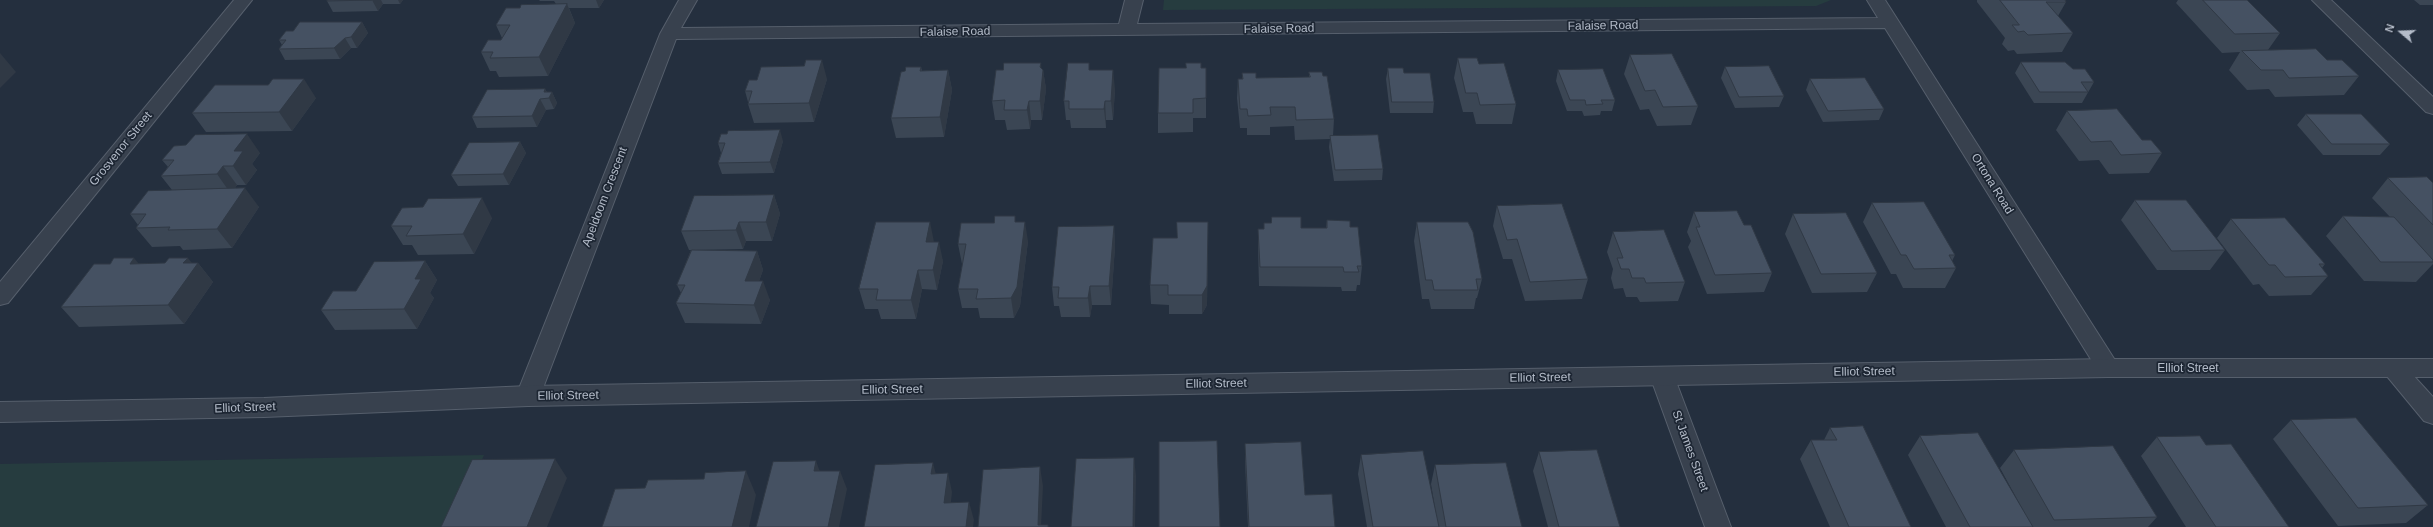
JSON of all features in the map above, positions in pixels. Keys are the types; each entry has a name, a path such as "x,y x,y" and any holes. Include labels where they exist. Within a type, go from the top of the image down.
{"street":[{"name":"Grosvenor Street","path":"0,297 243,0"},
{"name":"Apeldoom Crescent","path":"528,396 668,34 688,0"},
{"path":"1127,30 1134,0"},
{"name":"Ortona Road","path":"1876,0 2108,368"},
{"path":"2321,0 2433,108"},
{"name":"Falaise Road","path":"668,34 1890,23"},
{"name":"Elliot Street","path":"0,412 170,410 435,402 528,396 2108,368 2433,368"},
{"path":"2394,369 2433,414"},
{"name":"St James Street","path":"1662,376 1718,527"}],"green space":[{"path":"1164,0 1831,0 1816,6 1163,10"},
{"path":"484,455 454,527 0,527 0,464"}],"building":[{"path":"328,0 372,0 327,1"},
{"path":"2000,0 2065,0 2066,2 2046,2 2073,33 2028,35 2024,31 2018,32 2012,25 2019,25"},
{"path":"2203,0 2247,0 2280,33 2235,34"},
{"path":"567,4 539,57 490,58 493,52 481,52 488,40 501,40 510,25 496,25 506,8 520,8 521,5"},
{"path":"300,22 362,22 351,37 345,38 334,48 279,49 286,40 279,40 286,31 293,31"},
{"path":"2316,49 2327,60 2342,60 2359,76 2289,78 2283,70 2261,70 2242,51"},
{"path":"1672,54 1698,106 1663,107 1655,90 1645,91 1630,55"},
{"path":"1458,58 1477,58 1479,64 1504,63 1516,104 1480,105 1477,93 1466,93"},
{"path":"806,60 822,60 809,103 748,104 752,91 745,91 749,80 757,80 761,67 804,66"},
{"path":"2021,62 2065,62 2073,69 2085,69 2094,82 2081,82 2088,92 2040,92"},
{"path":"1004,63 1041,63 1040,67 1043,70 1040,101 1029,101 1027,110 1004,110 1005,100 992,101 996,70 1003,70"},
{"path":"1068,63 1089,63 1089,70 1113,70 1111,101 1105,101 1104,109 1069,109 1069,101 1064,101"},
{"path":"1186,63 1201,63 1201,68 1206,68 1206,98 1193,99 1193,113 1158,113 1159,68 1186,68"},
{"path":"1769,66 1784,96 1739,97 1725,67"},
{"path":"906,67 921,67 920,71 948,70 940,117 891,118 901,72 905,71"},
{"path":"1388,68 1403,68 1404,73 1430,73 1434,102 1392,102"},
{"path":"1603,69 1615,100 1601,100 1603,104 1586,105 1585,100 1570,100 1558,70"},
{"path":"1309,72 1322,72 1323,76 1327,76 1334,119 1296,120 1295,107 1270,107 1271,115 1248,116 1247,109 1240,109 1238,79 1243,79 1242,73 1256,73 1256,78 1310,77"},
{"path":"1865,78 1884,109 1828,111 1810,79"},
{"path":"273,79 304,79 279,112 192,113 215,85 268,85"},
{"path":"545,89 544,92 552,92 549,98 540,99 532,116 472,117 487,90"},
{"path":"2117,109 2142,140 2151,140 2162,153 2121,155 2111,141 2091,142 2067,111"},
{"path":"2306,114 2361,114 2390,144 2332,144"},
{"path":"780,130 770,162 718,163 725,143 718,143 721,134 727,134 728,131"},
{"path":"247,134 234,151 243,151 233,166 223,166 217,174 161,176 174,160 162,160 174,146 186,145 195,135"},
{"path":"1378,135 1383,169 1335,170 1330,136"},
{"path":"520,142 503,174 451,175 469,143"},
{"path":"2427,177 2433,183 2433,225 2388,178"},
{"path":"245,188 217,229 168,230 170,227 136,228 146,214 130,214 148,191"},
{"path":"774,195 766,222 739,222 736,230 681,231 694,196"},
{"path":"482,198 463,234 406,236 412,226 391,226 402,208 423,207 428,199"},
{"path":"2135,200 2186,200 2225,250 2172,251"},
{"path":"1924,202 1955,255 1949,255 1956,268 1914,269 1906,255 1901,255 1872,203"},
{"path":"1562,204 1588,279 1530,282 1517,239 1507,240 1497,206"},
{"path":"1737,211 1744,225 1751,225 1772,273 1715,275 1696,227 1700,227 1694,212"},
{"path":"1846,213 1877,273 1821,274 1793,214"},
{"path":"995,216 1015,216 1015,222 1025,222 1017,287 1011,298 976,299 978,289 958,289 966,244 958,244 961,223 994,223"},
{"path":"2343,216 2394,217 2433,260 2433,262 2381,262"},
{"path":"1272,217 1301,217 1301,228 1327,228 1327,220 1350,221 1350,227 1358,227 1362,266 1357,266 1359,272 1344,272 1343,267 1260,267 1258,229 1264,229 1264,223 1271,223"},
{"path":"2285,218 2325,264 2319,264 2328,276 2285,277 2275,265 2269,265 2231,219"},
{"path":"876,222 930,222 926,242 939,242 933,270 918,270 911,300 876,300 878,289 859,289"},
{"path":"1177,222 1208,222 1207,286 1202,295 1168,295 1168,285 1150,285 1153,238 1177,238"},
{"path":"1417,222 1468,222 1473,232 1482,279 1476,279 1478,290 1434,290 1432,280 1426,280"},
{"path":"1114,226 1109,286 1090,286 1088,298 1058,298 1059,287 1052,287 1058,227"},
{"path":"1664,230 1685,282 1646,283 1644,278 1632,278 1629,269 1621,269 1617,258 1623,258 1613,232"},
{"path":"692,250 757,251 745,281 763,281 754,305 676,303 685,285 677,285"},
{"path":"114,258 134,258 130,264 165,263 169,258 188,258 183,263 198,263 168,305 61,307 94,264 110,264"},
{"path":"425,261 415,279 421,279 404,309 321,310 333,291 356,291 374,262"},
{"path":"2356,418 2428,505 2358,508 2291,420"},
{"path":"1863,426 1911,527 1849,527 1811,440 1837,440 1830,428"},
{"path":"1978,433 2033,527 1970,527 1920,436"},
{"path":"2200,436 2206,445 2231,444 2289,527 2216,527 2157,437"},
{"path":"1217,441 1220,527 1159,527 1159,442"},
{"path":"1301,442 1305,495 1332,494 1335,527 1249,527 1245,444"},
{"path":"2113,446 2157,517 2054,520 2014,450"},
{"path":"1597,450 1620,527 1559,527 1539,452"},
{"path":"1423,451 1439,527 1373,527 1361,455"},
{"path":"1134,458 1133,527 1071,527 1076,459"},
{"path":"555,459 527,527 441,527 472,460"},
{"path":"816,461 814,471 840,471 828,527 756,527 773,462"},
{"path":"933,463 931,474 948,473 944,503 969,502 966,527 864,527 875,465"},
{"path":"1506,463 1522,527 1446,527 1435,465"},
{"path":"1040,467 1038,525 1048,525 1048,527 978,527 983,470"},
{"path":"746,471 732,527 602,527 615,489 645,488 648,480 704,479 705,473"}]}
